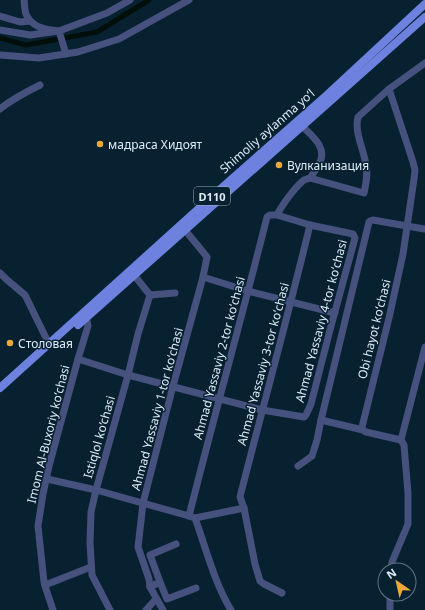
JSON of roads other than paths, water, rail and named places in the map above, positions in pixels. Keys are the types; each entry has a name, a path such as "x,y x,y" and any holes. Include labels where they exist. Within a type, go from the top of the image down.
{"main road":[{"name":"Shimoliy aylanma yoʻl","path":"0,388 49,344 134,275 185,230 219,195 302,126 329,97 425,4"},
{"name":"Shimoliy aylanma yoʻl","path":"0,395 84,315 329,97 425,17"}],"street":[{"path":"24,0 26,15 30,21 46,30 59,31"},
{"path":"0,30 30,35 59,31 107,13 130,0"},
{"path":"0,55 39,58 65,51 78,52 119,39 189,0"},
{"path":"0,16 20,22 30,21"},
{"path":"59,31 65,51"},
{"path":"277,215 297,186 305,179 310,178 364,193 367,178 366,165 358,133 358,117 389,89 425,63"},
{"path":"0,110 9,102 40,85"},
{"name":"Obi hayot koʻchasi","path":"366,432 362,427 402,261 415,170 389,89"},
{"path":"302,126 322,149 320,163 310,178"},
{"name":"Ahmad Yassaviy 2-tor koʻchasi","path":"192,517 219,399 267,217 270,215 277,215"},
{"name":"Ahmad Yassaviy 4-tor koʻchasi","path":"262,410 304,417 306,415 311,404 355,238 353,234 310,225 277,215"},
{"path":"298,466 312,456 317,440 369,222 373,220 424,228"},
{"name":"Ahmad Yassaviy 3-tor koʻchasi","path":"282,593 260,581 255,564 244,508 240,497 310,225"},
{"name":"Ahmad Yassaviy 1-tor koʻchasi","path":"163,610 150,587 138,547 143,503 173,386 204,277 207,258 185,230"},
{"path":"0,273 3,282 25,295 49,344"},
{"path":"134,275 150,295 175,293"},
{"path":"204,277 248,291 335,313"},
{"name":"Istiqlol ko‘chasi","path":"110,610 92,575 90,528 92,512 96,490 150,295"},
{"name":"Imom Al-Buxoriy koʻchasi","path":"53,610 45,585 38,526 49,466 88,326 84,315"},
{"path":"392,562 408,524 408,493 404,446 401,440 425,346"},
{"path":"78,359 128,375 262,410"},
{"path":"321,420 401,440"},
{"path":"47,479 96,490 192,517 244,508"},
{"path":"192,517 211,566 231,610"},
{"path":"176,544 150,555 167,599 196,588"},
{"path":"45,585 91,567"},
{"path":"150,587 160,582"},
{"path":"146,610 156,599"}],"waterway":[{"path":"0,38 26,45 97,32 149,0"}],"place":[{"name":"мадраса Хидоят","path":"100,144"},
{"name":"Вулканизация","path":"279,165"},
{"name":"Столовая","path":"10,343"}]}
